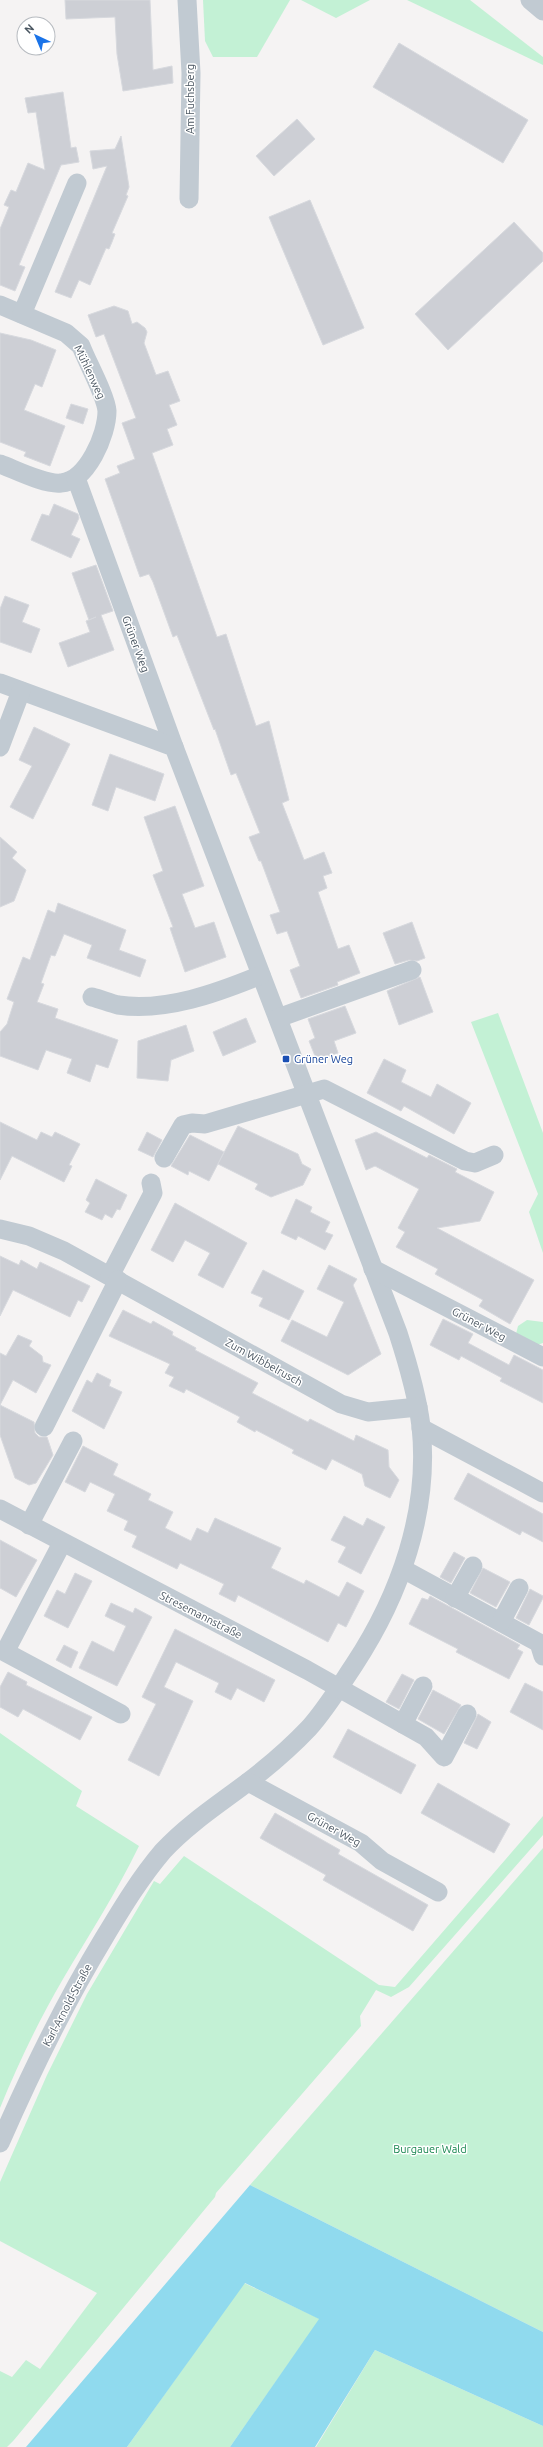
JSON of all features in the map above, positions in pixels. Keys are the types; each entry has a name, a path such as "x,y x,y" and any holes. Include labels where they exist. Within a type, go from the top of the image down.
{"street":[{"name":"Am Fuchsberg","path":"187,0 191,74 188,199"},
{"path":"530,0 543,11"},
{"path":"22,314 77,182"},
{"name":"Mühlenweg","path":"0,305 66,333 81,346 104,400 107,411 105,424 92,459 76,478"},
{"path":"0,464 59,484 76,478"},
{"name":"Grüner Weg","path":"76,478 174,747 398,1333 412,1376 421,1428 422,1479 412,1538 403,1569 381,1619 338,1689 310,1726 248,1782 178,1836 145,1874"},
{"path":"0,683 174,747"},
{"path":"0,747 21,691"},
{"path":"278,1018 412,970"},
{"path":"92,997 118,1005 167,1004 214,993 261,976"},
{"path":"164,1158 181,1127 192,1123 205,1124 306,1093 324,1089 465,1161 475,1163 494,1154"},
{"path":"44,1427 152,1193 151,1183"},
{"name":"Zum Wibbelrusch","path":"0,1229 29,1236 64,1251 341,1404 368,1412 418,1407"},
{"name":"Grüner Weg","path":"373,1269 543,1357"},
{"path":"421,1428 543,1493"},
{"path":"29,1525 73,1441"},
{"name":"Stresemannstraße","path":"0,1509 62,1543 307,1670 338,1689"},
{"path":"62,1543 6,1636 5,1652 121,1714"},
{"path":"455,1598 473,1566"},
{"path":"403,1569 501,1622 541,1649"},
{"path":"501,1622 519,1588"},
{"path":"403,1724 423,1686"},
{"path":"338,1689 426,1737 444,1757 467,1714"},
{"name":"Grüner Weg","path":"248,1782 361,1843 382,1861 438,1892"},
{"name":"Karl-Arnold-Straße","path":"0,2143 24,2087 74,1988 132,1892 145,1874"}],"green space":[{"path":"203,0 290,0 257,57 213,57 205,41"},
{"path":"301,0 370,0 336,18"},
{"path":"407,0 470,0 543,57 543,65"},
{"path":"498,1013 543,1133 543,1253 529,1212 538,1194 471,1022"},
{"path":"527,1320 543,1322 543,1343 537,1345 516,1334 518,1326"},
{"path":"0,1733 82,1791 76,1806 139,1846 112,1897 37,2026 0,2108"},
{"path":"543,1816 543,1835 409,1987 391,1997 376,1990 360,2016 361,2026 216,2193 215,2197 14,2440 7,2447 0,2447 0,2371 12,2377 26,2360 40,2369 97,2293 0,2241 0,2182 47,2075 87,1994 154,1881 160,1884 184,1856 379,1985 395,1987"},
{"name":"Burgauer Wald","path":"543,1848 543,2332 250,2185"},
{"path":"244,2283 320,2319 230,2447 127,2447"},
{"path":"375,2350 543,2426 543,2447 316,2447"}],"water":[{"path":"250,2185 543,2332 543,2426 375,2350 315,2447 230,2447 319,2319 245,2283 127,2447 26,2447"}],"building":[{"path":"65,0 150,0 153,70 172,66 173,83 123,91 117,54 115,17 66,19"},
{"path":"399,43 528,120 503,163 373,87"},
{"path":"63,92 71,148 76,147 79,162 61,165 19,265 25,267 15,291 0,285 0,229 9,207 4,205 11,190 16,192 28,163 45,170 36,112 28,113 25,98"},
{"path":"297,119 315,139 274,176 256,156"},
{"path":"121,136 129,187 126,195 128,196 112,233 115,234 112,242 109,249 106,248 90,285 79,280 71,298 55,292 107,166 93,169 90,151 115,149"},
{"path":"310,200 364,328 323,345 269,217"},
{"path":"514,222 543,253 543,261 448,350 415,314"},
{"path":"114,306 128,311 132,324 137,322 145,328 147,332 144,343 156,375 168,371 180,401 169,405 177,425 167,429 173,445 152,453 217,637 226,634 256,726 269,721 289,800 282,803 304,860 324,852 332,873 323,876 327,888 318,892 338,949 349,945 360,973 337,982 338,985 301,998 290,970 300,966 287,931 277,934 270,915 280,912 261,861 259,861 249,837 260,833 236,773 231,775 215,729 214,730 177,635 173,637 153,582 149,574 140,577 105,479 120,473 117,466 135,459 122,423 136,418 104,334 96,337 88,315"},
{"path":"0,333 31,340 56,350 42,387 35,384 24,410 65,426 50,466 24,456 26,452 0,442"},
{"path":"71,404 88,409 83,424 66,418"},
{"path":"54,504 78,514 79,518 71,535 80,539 71,558 31,540 42,514 49,516"},
{"path":"96,565 113,611 101,615 114,650 68,667 59,643 90,632 86,621 89,620 72,573"},
{"path":"5,596 29,605 22,622 40,629 31,653 0,642 0,609"},
{"path":"34,727 70,744 33,819 10,807 32,766 19,760"},
{"path":"110,754 164,774 155,801 116,787 108,811 92,805"},
{"path":"175,806 204,886 182,894 195,928 214,922 226,957 185,972 170,928 173,927 153,875 163,871 144,817"},
{"path":"0,837 17,852 12,858 26,870 14,901 0,907"},
{"path":"58,903 126,930 119,950 146,960 140,977 87,958 92,945 64,934 55,956 51,955 41,983 44,984 37,1002 58,1009 55,1018 118,1040 108,1068 96,1064 90,1082 67,1073 72,1059 46,1050 38,1070 0,1056 0,1032 7,1024 14,1002 7,999 23,957 30,960 48,910 55,913"},
{"path":"412,922 425,958 417,961 409,960 395,964 383,933"},
{"path":"420,977 433,1012 399,1025 387,991"},
{"path":"345,1006 356,1033 334,1041 338,1053 317,1061 309,1041 315,1038 308,1019"},
{"path":"246,1018 256,1042 223,1056 213,1032"},
{"path":"186,1025 194,1051 171,1060 168,1081 137,1078 138,1041"},
{"path":"384,1059 406,1070 401,1082 431,1097 437,1084 471,1103 454,1134 404,1106 401,1111 367,1093"},
{"path":"0,1122 37,1140 41,1132 52,1137 55,1132 80,1144 69,1165 72,1166 64,1182 12,1156 0,1180"},
{"path":"238,1126 298,1154 302,1164 311,1169 303,1185 271,1197 255,1189 258,1184 218,1164"},
{"path":"147,1132 162,1140 153,1157 138,1150"},
{"path":"376,1132 427,1158 429,1155 457,1169 455,1172 494,1192 480,1221 437,1228 534,1280 510,1324 479,1306 483,1300 435,1274 438,1269 396,1247 405,1232 398,1228 419,1189 375,1166 366,1170 355,1140"},
{"path":"190,1135 224,1152 209,1181 189,1171 188,1175 171,1166"},
{"path":"96,1179 127,1195 120,1210 117,1209 112,1218 105,1214 102,1220 85,1212 90,1203 86,1200"},
{"path":"296,1199 312,1207 310,1212 330,1222 325,1232 333,1235 325,1250 298,1236 296,1240 281,1233"},
{"path":"175,1203 247,1243 223,1288 198,1275 210,1253 185,1240 173,1262 151,1250"},
{"path":"0,1256 19,1265 21,1260 37,1269 40,1262 90,1286 82,1302 78,1300 70,1317 13,1290 0,1316"},
{"path":"329,1265 357,1279 353,1285 381,1354 348,1375 281,1341 292,1320 327,1337 344,1302 317,1289"},
{"path":"263,1270 304,1291 289,1320 259,1306 263,1298 251,1293"},
{"path":"123,1310 151,1324 153,1321 173,1332 172,1335 196,1348 195,1350 258,1383 252,1393 308,1422 310,1419 354,1441 356,1435 388,1450 389,1467 399,1480 390,1498 365,1486 362,1474 332,1459 326,1470 292,1453 294,1450 237,1422 240,1417 186,1389 184,1393 169,1386 174,1377 165,1373 170,1364 109,1336"},
{"path":"443,1319 473,1334 468,1343 509,1365 514,1355 543,1370 543,1403 500,1381 502,1378 461,1356 459,1360 430,1345"},
{"path":"18,1335 32,1341 29,1346 42,1356 43,1362 51,1365 36,1393 13,1380 0,1405 0,1353 6,1356"},
{"path":"97,1373 111,1380 109,1386 122,1392 104,1429 72,1411 87,1380 92,1383"},
{"path":"0,1405 34,1422 35,1433 39,1437 47,1437 53,1455 36,1483 29,1485 15,1478 0,1435"},
{"path":"83,1446 118,1464 113,1475 151,1494 148,1500 173,1512 165,1528 191,1541 197,1528 208,1533 215,1518 281,1548 271,1568 304,1584 306,1580 339,1597 347,1582 364,1591 346,1627 338,1623 328,1642 238,1595 235,1602 219,1594 224,1584 180,1563 177,1569 132,1547 137,1536 124,1530 128,1521 107,1511 115,1494 90,1482 85,1492 65,1482"},
{"path":"468,1473 543,1514 543,1542 522,1531 520,1535 454,1499"},
{"path":"344,1516 363,1526 367,1518 385,1527 361,1574 338,1562 346,1547 331,1540"},
{"path":"0,1540 37,1560 16,1597 0,1588"},
{"path":"454,1552 465,1558 451,1583 440,1577"},
{"path":"483,1568 510,1582 496,1607 470,1593"},
{"path":"75,1573 92,1581 68,1628 44,1616 57,1590 65,1594"},
{"path":"530,1589 543,1596 543,1598 529,1625 516,1618"},
{"path":"430,1596 520,1645 517,1649 523,1652 509,1679 456,1652 458,1649 409,1624 422,1598 428,1600"},
{"path":"111,1603 133,1613 135,1608 152,1617 117,1686 79,1668 92,1641 114,1652 126,1626 105,1616"},
{"path":"175,1629 275,1680 264,1702 237,1688 231,1700 215,1692 219,1683 176,1662 164,1687 193,1701 159,1776 128,1760 156,1704 142,1697"},
{"path":"64,1645 78,1652 71,1668 56,1660"},
{"path":"8,1672 27,1682 26,1685 92,1717 80,1740 23,1709 18,1717 0,1707 0,1687"},
{"path":"402,1674 414,1680 399,1709 386,1702"},
{"path":"525,1683 543,1692 543,1730 510,1712"},
{"path":"433,1690 461,1705 444,1734 418,1719"},
{"path":"478,1714 491,1722 477,1749 464,1743"},
{"path":"348,1729 416,1765 401,1794 333,1757"},
{"path":"438,1783 510,1824 494,1853 421,1813"},
{"path":"275,1813 340,1850 338,1854 428,1905 413,1931 323,1880 326,1875 260,1838"}],"place":[{"name":"Grüner Weg","path":"286,1059"}]}
